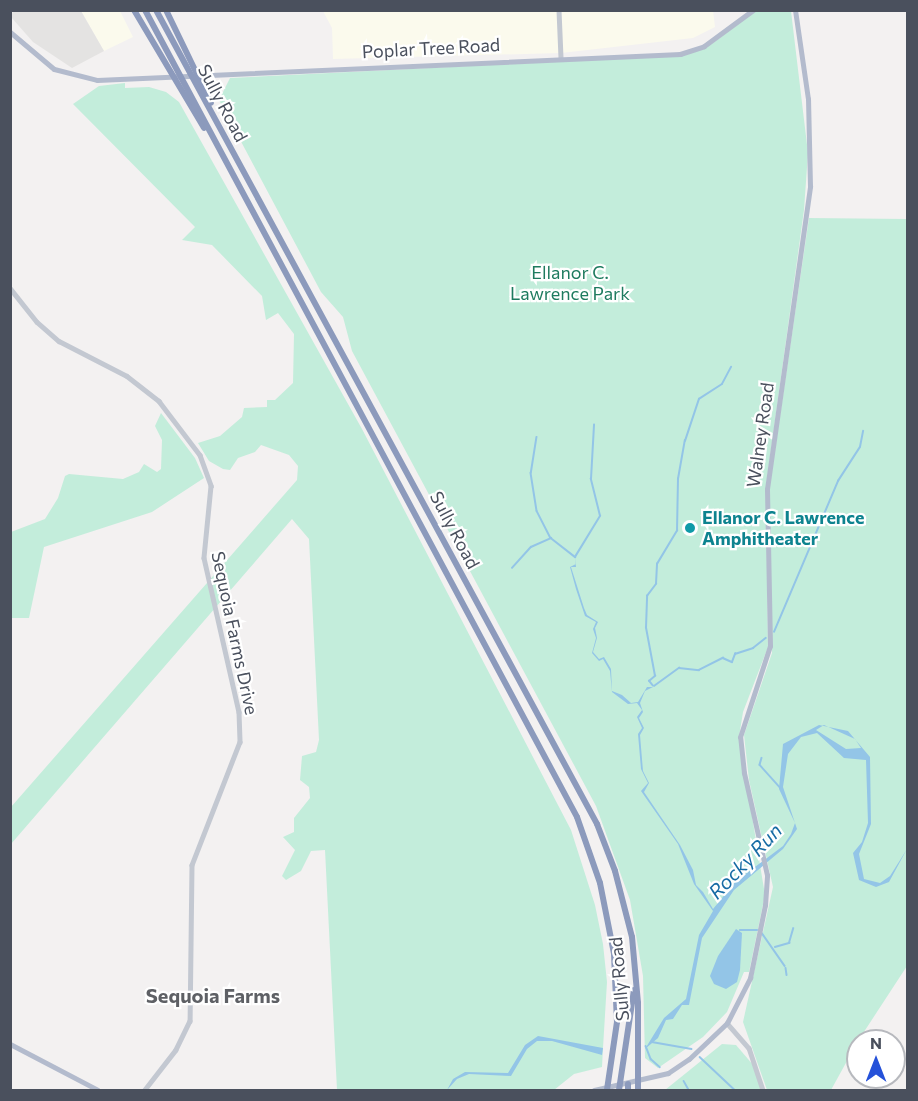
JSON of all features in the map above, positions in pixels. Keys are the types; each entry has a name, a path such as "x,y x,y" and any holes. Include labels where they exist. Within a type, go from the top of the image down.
{"highway":[{"path":"134,10 238,186"},
{"name":"Sully Road","path":"146,10 577,817 597,871 610,925 617,990 613,1054 607,1090"},
{"name":"Sully Road","path":"156,10 583,796 615,871 633,951 638,1003 638,1090"},
{"path":"166,10 236,158"},
{"path":"619,1090 632,1014 633,951"},
{"path":"597,1090 613,1054"}],"main road":[{"name":"Poplar Tree Road","path":"10,32 47,65 70,76 98,80 687,53 704,46 753,10"},
{"name":"Walney Road","path":"597,1090 628,1086 678,1068 727,1023 750,978 767,893 766,868 744,773 740,737 770,646 767,489 810,186 808,99 795,10"},
{"path":"10,1044 98,1090"}],"street":[{"path":"559,10 561,58"},
{"name":"Sequoia Farms Drive","path":"10,288 38,322 59,341 127,376 159,401 201,456 211,486 204,553 239,712 240,742 192,865 190,1021 176,1050 145,1090"},
{"path":"727,1023 749,1048 763,1090"}],"shaded area":[{"path":"713,10 715,27 693,38 561,53 333,59 332,28 323,11"},
{"path":"13,11 81,11 104,51 72,68 33,42 11,17"},
{"path":"81,11 120,11 133,37 104,51"}],"green space":[{"name":"Ellanor C. Lawrence Park","path":"756,11 791,11 808,153 804,210 766,486 768,647 743,712 739,737 765,895 749,972 744,972 727,1012 703,1037 658,1068 645,1058 643,976 630,900 596,806 352,351 343,317 321,292 219,100 230,78 672,56 713,43"},
{"path":"125,83 125,88 149,87 166,92 179,102 362,429 571,830 595,905 603,944 607,982 602,1067 574,1074 554,1090 337,1090 325,850 311,851 301,871 286,880 282,876 295,850 283,837 294,832 294,818 310,798 309,787 300,780 302,756 316,752 319,740 309,539 292,519 11,844 11,807 297,480 298,466 289,455 261,445 255,452 238,458 230,470 223,469 209,461 198,443 220,436 242,417 244,408 267,407 267,400 275,400 293,383 294,334 278,313 266,320 262,296 212,245 182,240 195,227 73,104 99,86"},
{"path":"809,218 907,219 907,966 866,1029 846,1029 846,1063 831,1090 767,1090 743,1022 773,887 749,780 744,735 772,653 769,491"},
{"path":"161,413 195,458 204,478 152,512 44,547 29,618 11,618 11,532 45,519 58,498 65,476 69,474 123,479 139,472 144,464 157,472 161,469 162,440 155,426"},
{"path":"722,1044 736,1045 754,1066 762,1090 665,1090"}],"water":[{"path":"576,564 576,567 571,567 584,608 587,615 598,622 595,628 597,638 593,652 599,659 604,657 611,669 612,691 622,695 631,703 638,702 647,687 653,687 645,691 640,703 643,712 639,718 644,728 640,735 643,771 649,783 644,792 680,845 693,870 696,885 713,909 736,881 783,846 795,823 797,829 783,849 734,890 702,938 689,1005 682,1005 673,1019 666,1020 658,1038 645,1049 664,1018 686,999 699,935 713,911 694,884 678,844 641,791 648,783 641,769 638,734 642,728 637,717 642,710 637,703 628,704 612,692 610,671 603,659 599,661 592,653 596,638 593,629 596,622 585,616 570,567"},
{"path":"819,725 823,726 816,730 846,749 861,748 856,740 870,757 871,824 859,854 864,879 880,883 890,876 907,849 889,882 876,887 859,880 853,853 862,842 868,823 866,760 844,758 817,733 801,737 788,754 783,787 795,823 779,789 783,744"},
{"path":"828,727 848,731 855,739"},
{"path":"736,929 742,933 740,970 737,982 726,989 714,984 710,976 718,956"},
{"path":"538,1036 603,1048 602,1055 552,1041 537,1041 527,1049 511,1076 469,1074 457,1079 447,1090 453,1079 465,1072 508,1073 525,1045"}],"waterway":[{"path":"653,686 649,681 655,676 646,628 647,596 656,584 657,564 677,531 678,479 685,441 699,399 722,384 731,367"},
{"path":"537,437 531,473 537,511 551,538 575,557 600,516 591,479 594,425"},
{"path":"774,632 838,481 860,447 863,431"},
{"path":"512,568 531,547 551,538"},
{"path":"654,686 679,668 699,670 723,658 732,662 735,654 753,648 766,638"},
{"path":"762,758 760,765 780,787"},
{"path":"775,947 789,943 793,929"},
{"path":"740,930 757,930"},
{"path":"762,933 785,966"},
{"path":"786,968 787,975"},
{"path":"652,1042 691,1049"},
{"path":"646,1046 651,1059 660,1067"},
{"path":"700,1057 735,1090"},
{"path":"684,1081 689,1090"}],"place":[{"name":"Ellanor C. Lawrence Amphitheater","path":"690,528"}],"district":[{"name":"Sequoia Farms","path":"213,995"}],"water label":[{"name":"Rocky Run","path":"745,861"}]}
